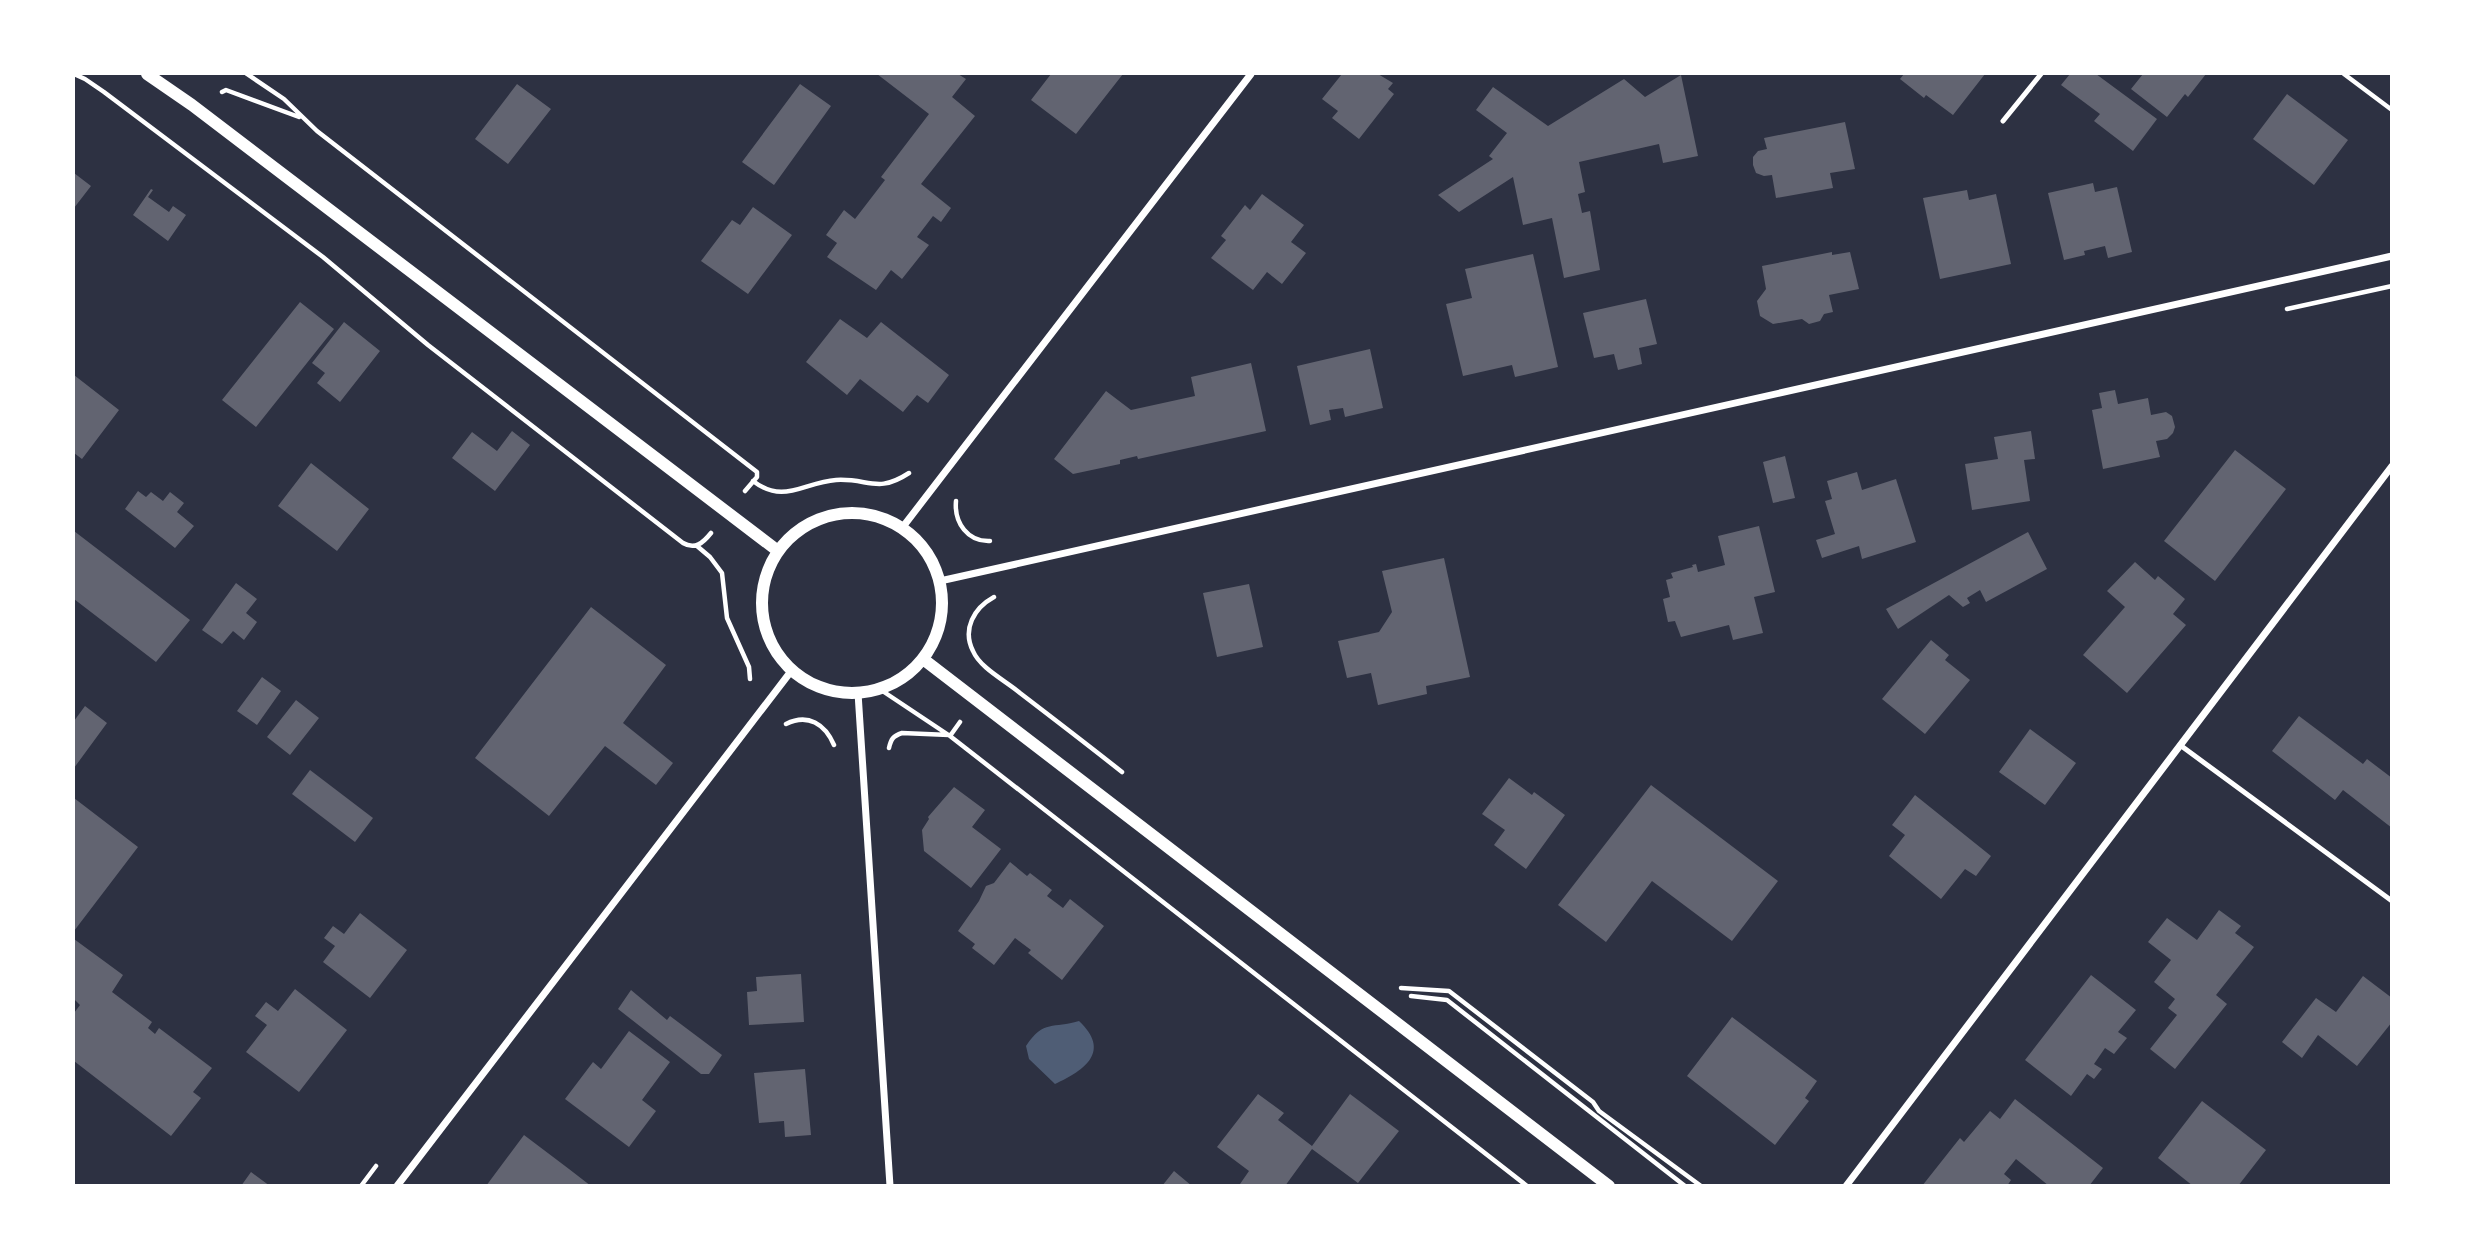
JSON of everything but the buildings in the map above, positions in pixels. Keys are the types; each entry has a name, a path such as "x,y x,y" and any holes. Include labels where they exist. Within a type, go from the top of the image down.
{"street":[{"path":"147,74 192,105 778,551"},
{"path":"902,528 1251,74"},
{"path":"940,581 2392,256"},
{"path":"1846,1185 2392,466"},
{"path":"834,515 880,517 902,528 931,558 940,581 940,623 923,659 893,684 858,693 827,689 804,681 776,651 766,632 762,598 766,574 778,551 797,531 834,515"},
{"path":"923,659 1609,1185"},
{"path":"397,1185 792,670"},
{"path":"858,693 890,1185"}],"lane":[{"path":"2003,121 2040,74"},
{"path":"2180,745 2392,901"}],"path":[{"path":"74,74 83,76 323,257 428,345 683,543 696,546 703,543 713,531"},
{"path":"247,74 284,99 300,117 757,472 757,477 746,489"},
{"path":"2344,74 2392,110"},
{"path":"192,105 226,90 300,117"},
{"path":"2283,310 2392,286"},
{"path":"754,481 764,489 780,492 796,491 836,480 876,486 894,483 911,472 920,459 964,489 957,499 955,512 963,528 979,541 1002,540 1016,590 1000,594 977,610 969,622 968,639 974,654 1128,777"},
{"path":"696,546 710,557 722,573 727,618 751,677 747,685"},
{"path":"879,689 950,736 1527,1185"},
{"path":"781,727 800,719 816,722 830,736 836,755"},
{"path":"888,753 891,740 902,733 950,736"},
{"path":"1685,1185 1447,1000 1409,996 1399,988 1449,991 1593,1102 1599,1111 1701,1185"},
{"path":"361,1185 378,1163"}],"water":[{"path":"1079,1021 1093,1042 1091,1058 1085,1066 1055,1084 1029,1059 1026,1046 1044,1028"}]}
